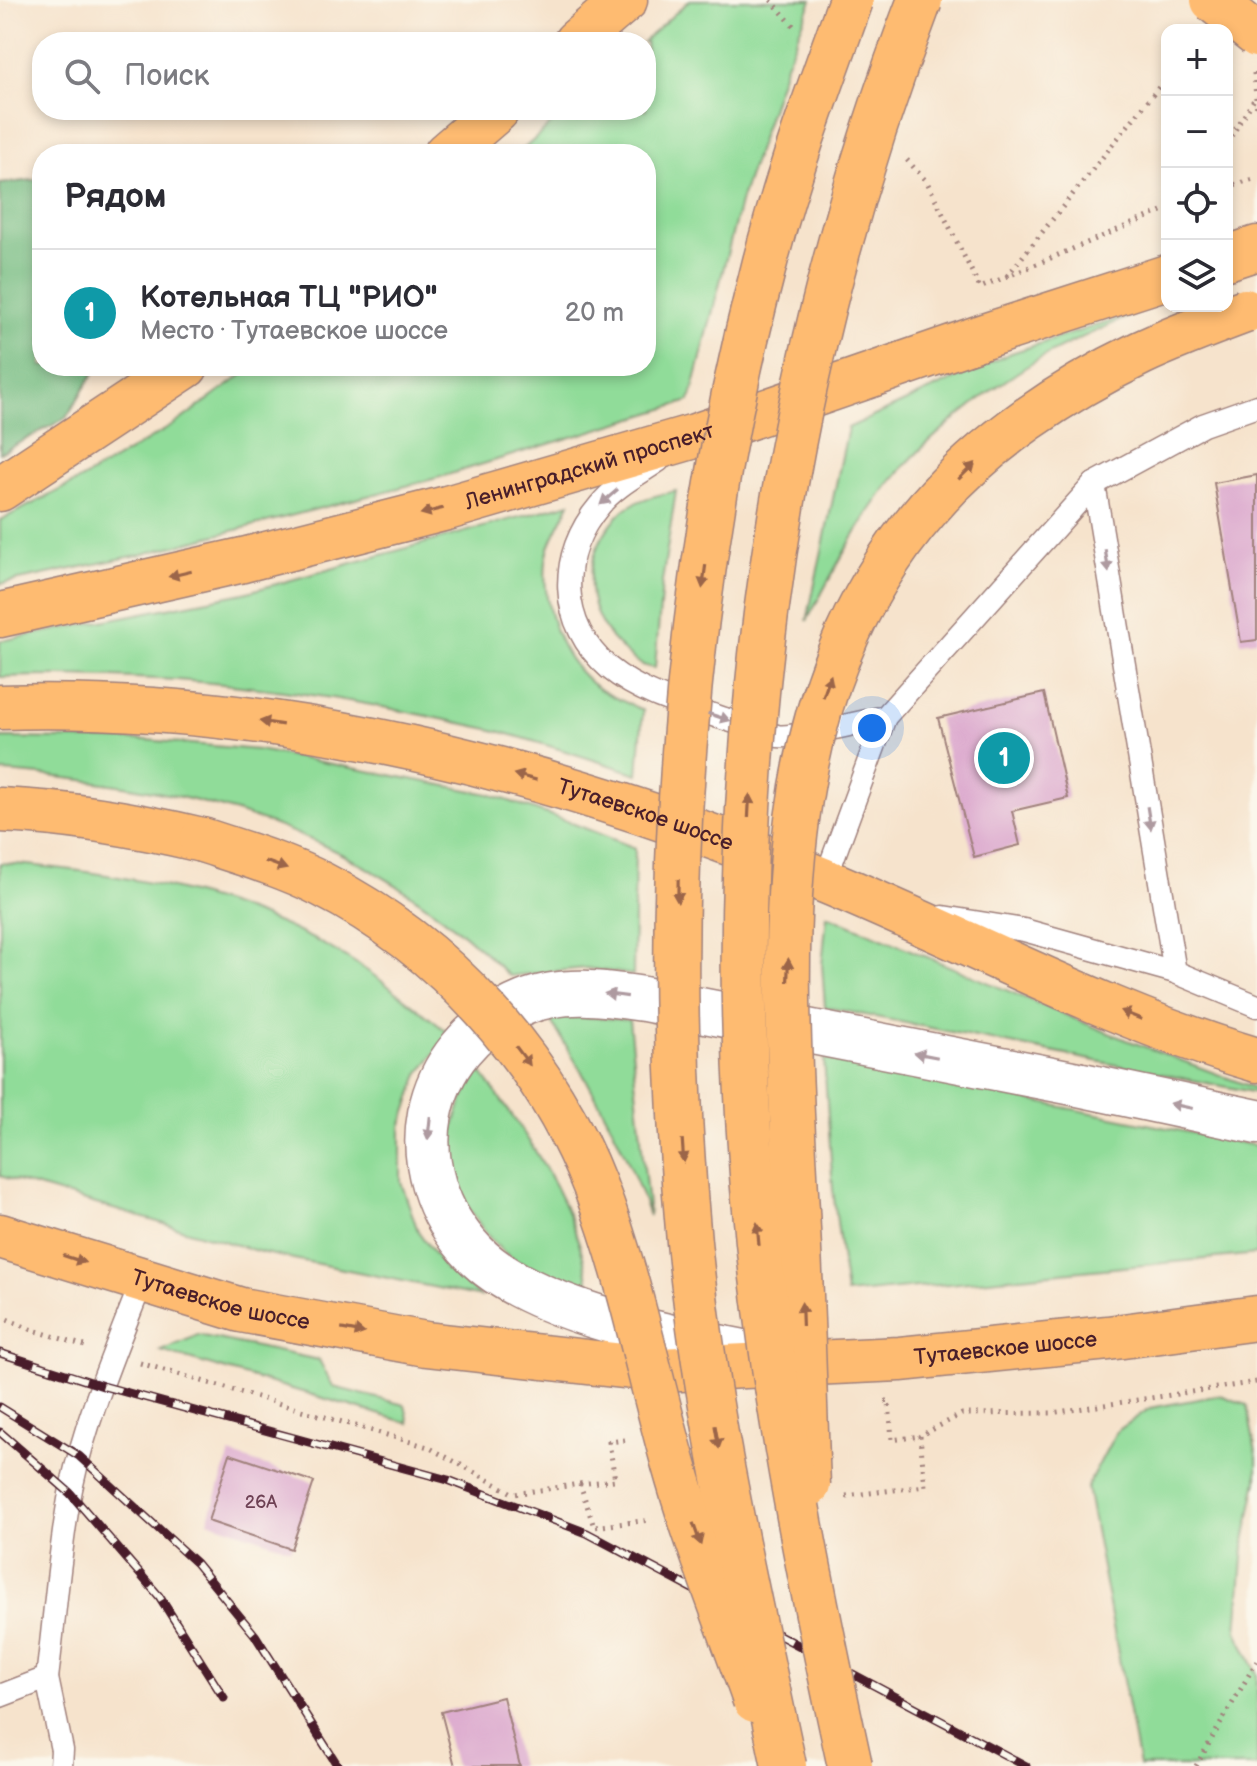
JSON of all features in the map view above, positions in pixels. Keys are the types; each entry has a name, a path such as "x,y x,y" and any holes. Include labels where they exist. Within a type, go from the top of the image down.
{"main road":[{"path":"588,32 625,0"},
{"path":"781,1766 705,1368 690,1244 679,1099 676,966 679,854 686,728 714,499 763,267 797,151 851,0"},
{"path":"850,1766 811,1587 772,1360 758,1240 748,1107 743,972 753,734 764,626 782,507 804,391 828,289 893,69 920,0"},
{"path":"1213,0 1257,35"},
{"path":"458,144 485,120"},
{"path":"1233,256 1257,248"},
{"name":"Ленинградский проспект","path":"0,615 243,560 432,511 695,436 987,335 1161,279"},
{"path":"811,1587 800,1263 786,1010 793,838 806,760 823,697 839,652 882,568 929,507 991,447 1064,395 1142,352 1251,308"},
{"path":"0,489 171,376"},
{"name":"Тутаевское шоссе","path":"0,707 133,708 242,718 356,737 561,787 714,837 825,880 1122,1012 1212,1047 1257,1060"},
{"path":"0,810 82,816 144,826 202,840 281,866 322,885 372,914 414,944 461,986 527,1060 559,1114 595,1186 646,1353 674,1467 781,1766"},
{"name":"Тутаевское шоссе","path":"0,1236 241,1310 426,1344 659,1370 900,1359 1079,1341 1257,1318"}],"street":[{"path":"811,1365 671,1338 562,1305 518,1285 475,1255 450,1223 434,1189 427,1145 431,1106 445,1068 468,1037 494,1018 526,1002 560,994 597,992 1073,1083 1257,1122"}],"lane":[{"path":"825,880 885,717 1094,484 1203,425 1257,406"},
{"path":"695,436 601,503 583,529 571,564 568,597 587,644 608,667 632,685 673,702 780,737 885,717"},
{"path":"1094,484 1175,972"},
{"path":"882,907 1024,930 1175,972 1257,1006"},
{"path":"61,1766 62,1750 47,1678 70,1493 113,1354 142,1281"},
{"path":"0,1696 47,1678"}],"path":[{"path":"1005,278 1161,84"},
{"path":"1233,133 1255,97"},
{"path":"1233,185 1257,178"},
{"path":"980,288 1161,212"},
{"path":"0,1316 30,1329 428,1447 514,1494 615,1480 609,1442 635,1439"},
{"path":"876,1402 889,1401 892,1440 920,1436 962,1414 1051,1413 1257,1382"},
{"path":"831,1498 925,1486 920,1436"},
{"path":"580,1484 594,1527 657,1519"},
{"path":"1196,1766 1257,1661"}],"green space":[{"path":"690,0 812,0 785,67 741,199 690,401 437,478 143,554 0,584 0,520 82,479 175,424 241,376 656,376 656,144 529,144 556,120 656,120 654,32"},
{"path":"32,180 32,376 92,376 66,418 0,453 0,184"},
{"path":"1139,312 1039,359 979,400 920,450 889,484 866,517 807,621 848,428 1011,353"},
{"path":"676,491 662,582 655,668 636,661 606,631 597,614 591,578 600,542 624,510 642,500"},
{"path":"570,503 552,539 546,561 546,591 553,623 574,665 590,682 643,710 638,774 495,731 322,697 161,679 0,677 0,641 244,593"},
{"path":"0,738 146,740 258,750 489,794 564,820 635,848 633,975 586,968 509,976 419,900 320,844 267,822 156,792 61,777 0,772"},
{"path":"0,863 132,879 219,901 260,916 341,954 397,992 450,1034 419,1074 401,1127 401,1182 418,1231 445,1269 482,1297 264,1253 0,1176"},
{"path":"827,915 1111,1034 1257,1089 1257,1093 825,1007 822,965"},
{"path":"549,1018 629,1020 649,1216 605,1114"},
{"path":"824,1059 1257,1146 1257,1254 846,1294 833,1190"},
{"path":"480,1071 532,1146 562,1199 574,1227 589,1285 550,1276 508,1256 488,1236 461,1196 451,1161 453,1129 464,1099"},
{"path":"198,1335 319,1360 333,1387 405,1405 409,1423 161,1351"},
{"path":"1220,1395 1247,1405 1257,1458 1257,1480 1244,1546 1237,1631 1257,1674 1257,1766 1139,1766 1087,1487 1116,1432 1150,1408"}],"building":[{"path":"1257,475 1257,640 1241,642 1214,483"},
{"path":"1044,693 1068,798 1012,811 1020,845 974,857 938,718"},
{"path":"230,1454 314,1482 291,1549 208,1521"},
{"path":"503,1697 520,1766 455,1766 441,1712"}],"railway":[{"path":"0,1353 103,1386 448,1480 587,1533 1026,1766"},
{"path":"0,1407 79,1456 196,1563 255,1635 338,1766"},
{"path":"0,1432 70,1493 159,1596 224,1698"}],"place":[{"name":"Котельная ТЦ \"РИО\"","path":"1004,758"}]}
